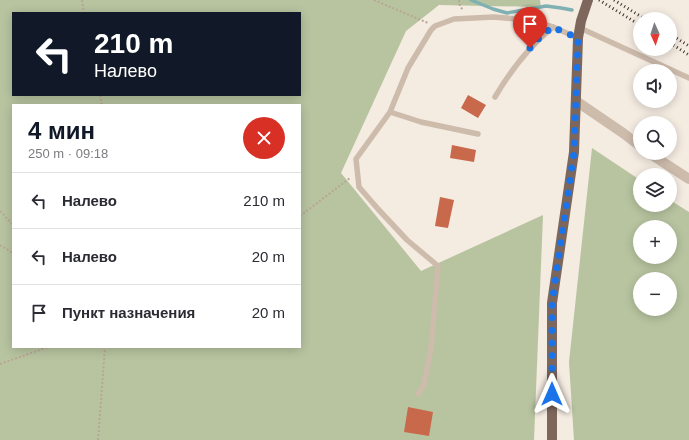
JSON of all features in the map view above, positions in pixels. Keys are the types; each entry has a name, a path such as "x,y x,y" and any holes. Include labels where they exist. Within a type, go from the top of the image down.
{"main road":[{"path":"552,440 552,303 574,152 579,33 588,0"}],"street":[{"path":"576,100 633,141"},
{"path":"660,160 689,179"}],"lane":[{"path":"418,394 424,384 431,349 438,266 407,240 359,187 356,159 390,112 408,68 430,30 435,26 454,19 494,17 529,20 579,33 689,78"},
{"path":"495,96 514,67 538,39 552,27"},
{"path":"390,112 420,122 478,134"}],"path":[{"path":"82,0 84,12"},
{"path":"374,0 435,26"},
{"path":"301,215 357,173"},
{"path":"0,211 12,224"},
{"path":"0,244 12,252"},
{"path":"0,364 45,348"},
{"path":"98,440 105,348"}],"green space":[{"path":"0,0 540,0 541,7 439,5 406,31 341,173 421,271 543,215 534,440 0,440"},
{"path":"592,148 633,175 633,212 677,212 677,204 689,212 689,440 574,440 569,362"}],"building":[{"path":"468,95 486,105 478,118 461,108"},
{"path":"452,145 476,150 474,162 450,158"},
{"path":"440,197 454,200 448,228 435,226"},
{"path":"408,407 433,412 429,436 404,432"}],"waterway":[{"path":"471,0 507,13 546,6 572,10"}],"railway":[{"path":"599,0 633,21"},
{"path":"614,0 634,12"},
{"path":"677,38 689,46"},
{"path":"677,47 689,55"}],"route":[{"path":"530,48 552,27 578,38 574,152 552,303 552,394"}]}
